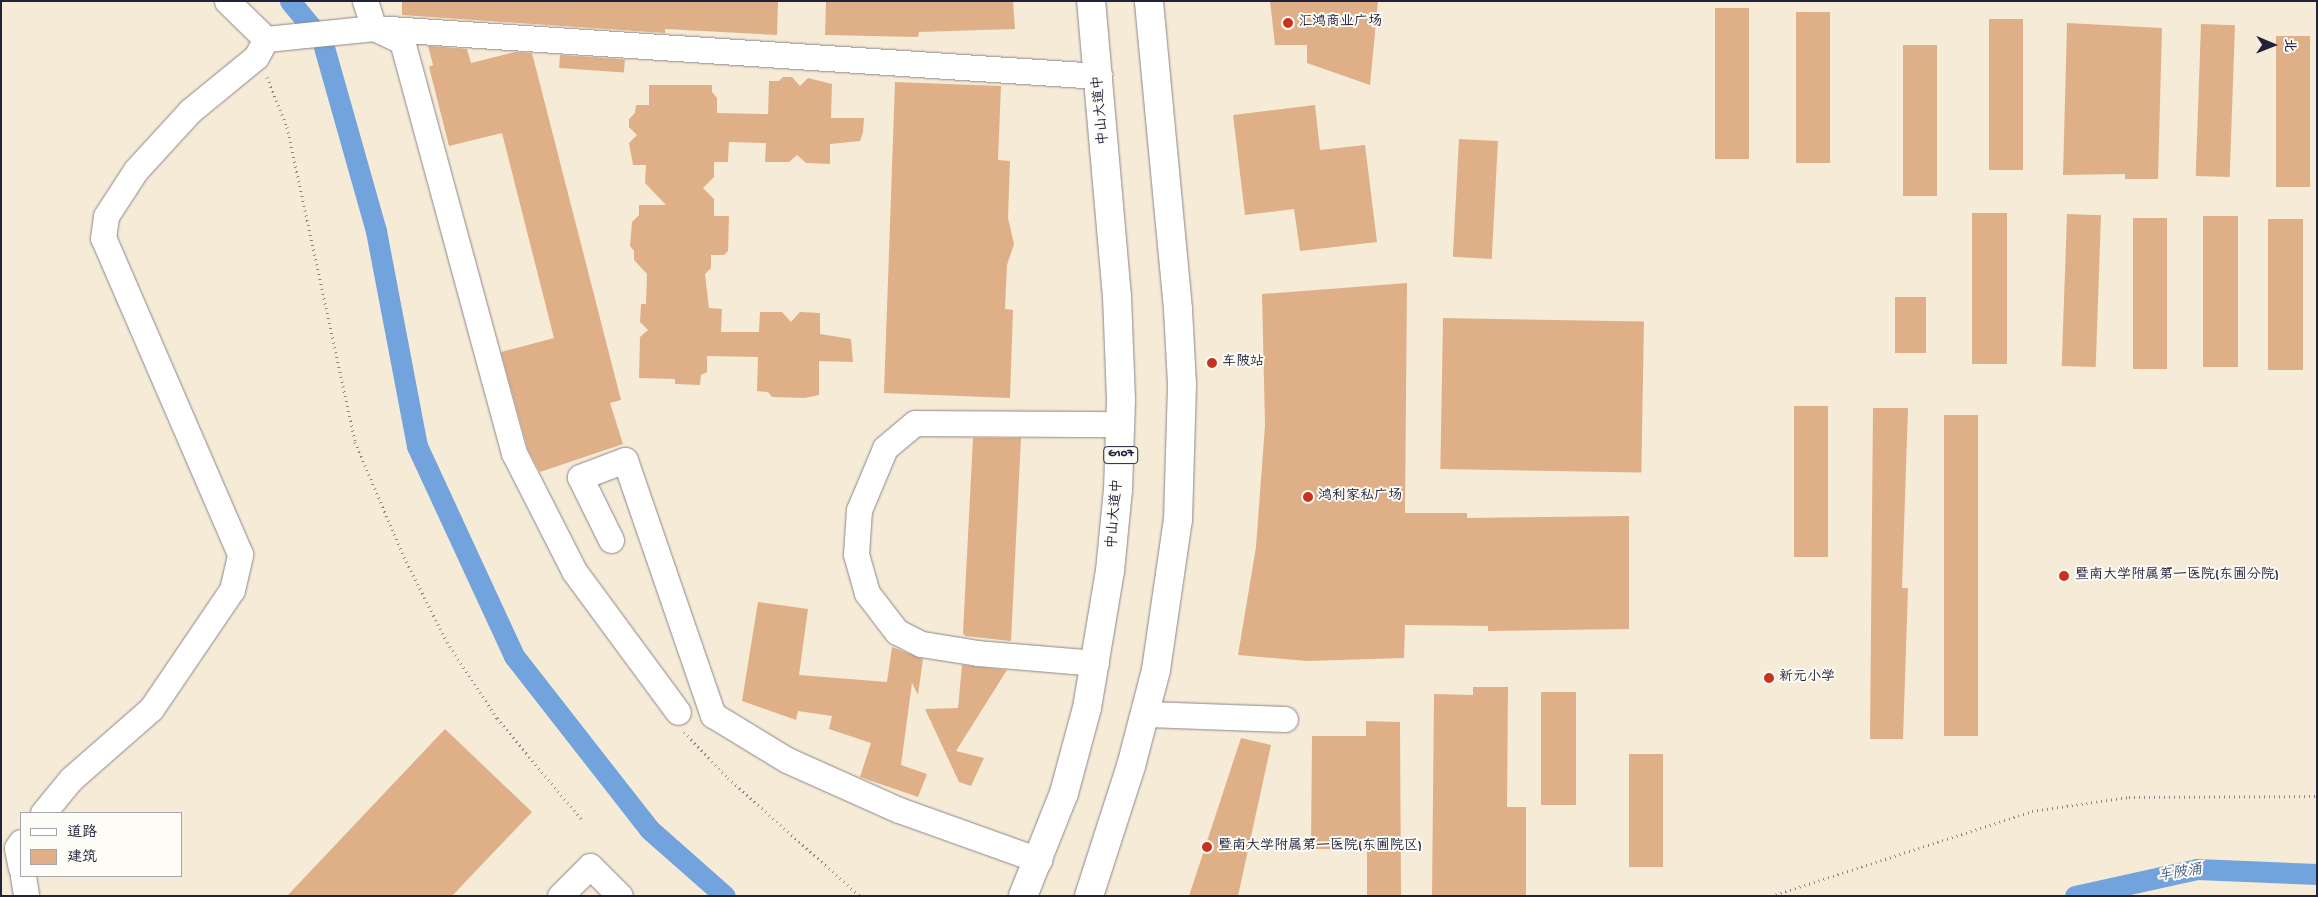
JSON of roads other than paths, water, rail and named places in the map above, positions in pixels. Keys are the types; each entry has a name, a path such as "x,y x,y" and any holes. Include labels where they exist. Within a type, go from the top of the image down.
{"highway":[{"name":"中山大道中","path":"1023,896 1039,860 1077,749 1096,663 1114,537 1121,424 1116,279 1091,1"},
{"path":"1089,896 1146,714 1156,670 1174,555 1182,384 1165,146 1150,1"}],"street":[{"path":"227,1 266,39"},
{"path":"365,1 374,28 402,41 514,453 574,571 678,712"},
{"path":"266,39 374,28 1099,76"},
{"path":"44,812 71,779 151,709 232,590 240,554 103,238 106,216 136,170 190,111 256,57 266,39"},
{"path":"1096,663 968,651 921,644 897,632 867,593 856,554 859,510 884,448 915,423 1121,424"},
{"path":"611,540 580,477 625,460 713,715 744,737 795,764 899,810 1039,860"},
{"path":"1146,714 1285,718"},
{"path":"560,896 590,866 620,896"},
{"path":"23,877 26,896"}],"waterway":[{"path":"290,1 322,40 376,231 417,446 514,656 649,829 725,896"},
{"name":"车陂涌","path":"2075,896 2197,869 2317,874"}],"place":[{"name":"汇鸿商业广场","path":"1288,23"},
{"name":"车陂站","path":"1212,363"},
{"name":"鸿利家私广场","path":"1308,497"},
{"name":"暨南大学附属第一医院(东圃分院)","path":"2064,576"},
{"name":"新元小学","path":"1769,678"},
{"name":"暨南大学附属第一医院(东圃院区)","path":"1207,847"}]}
